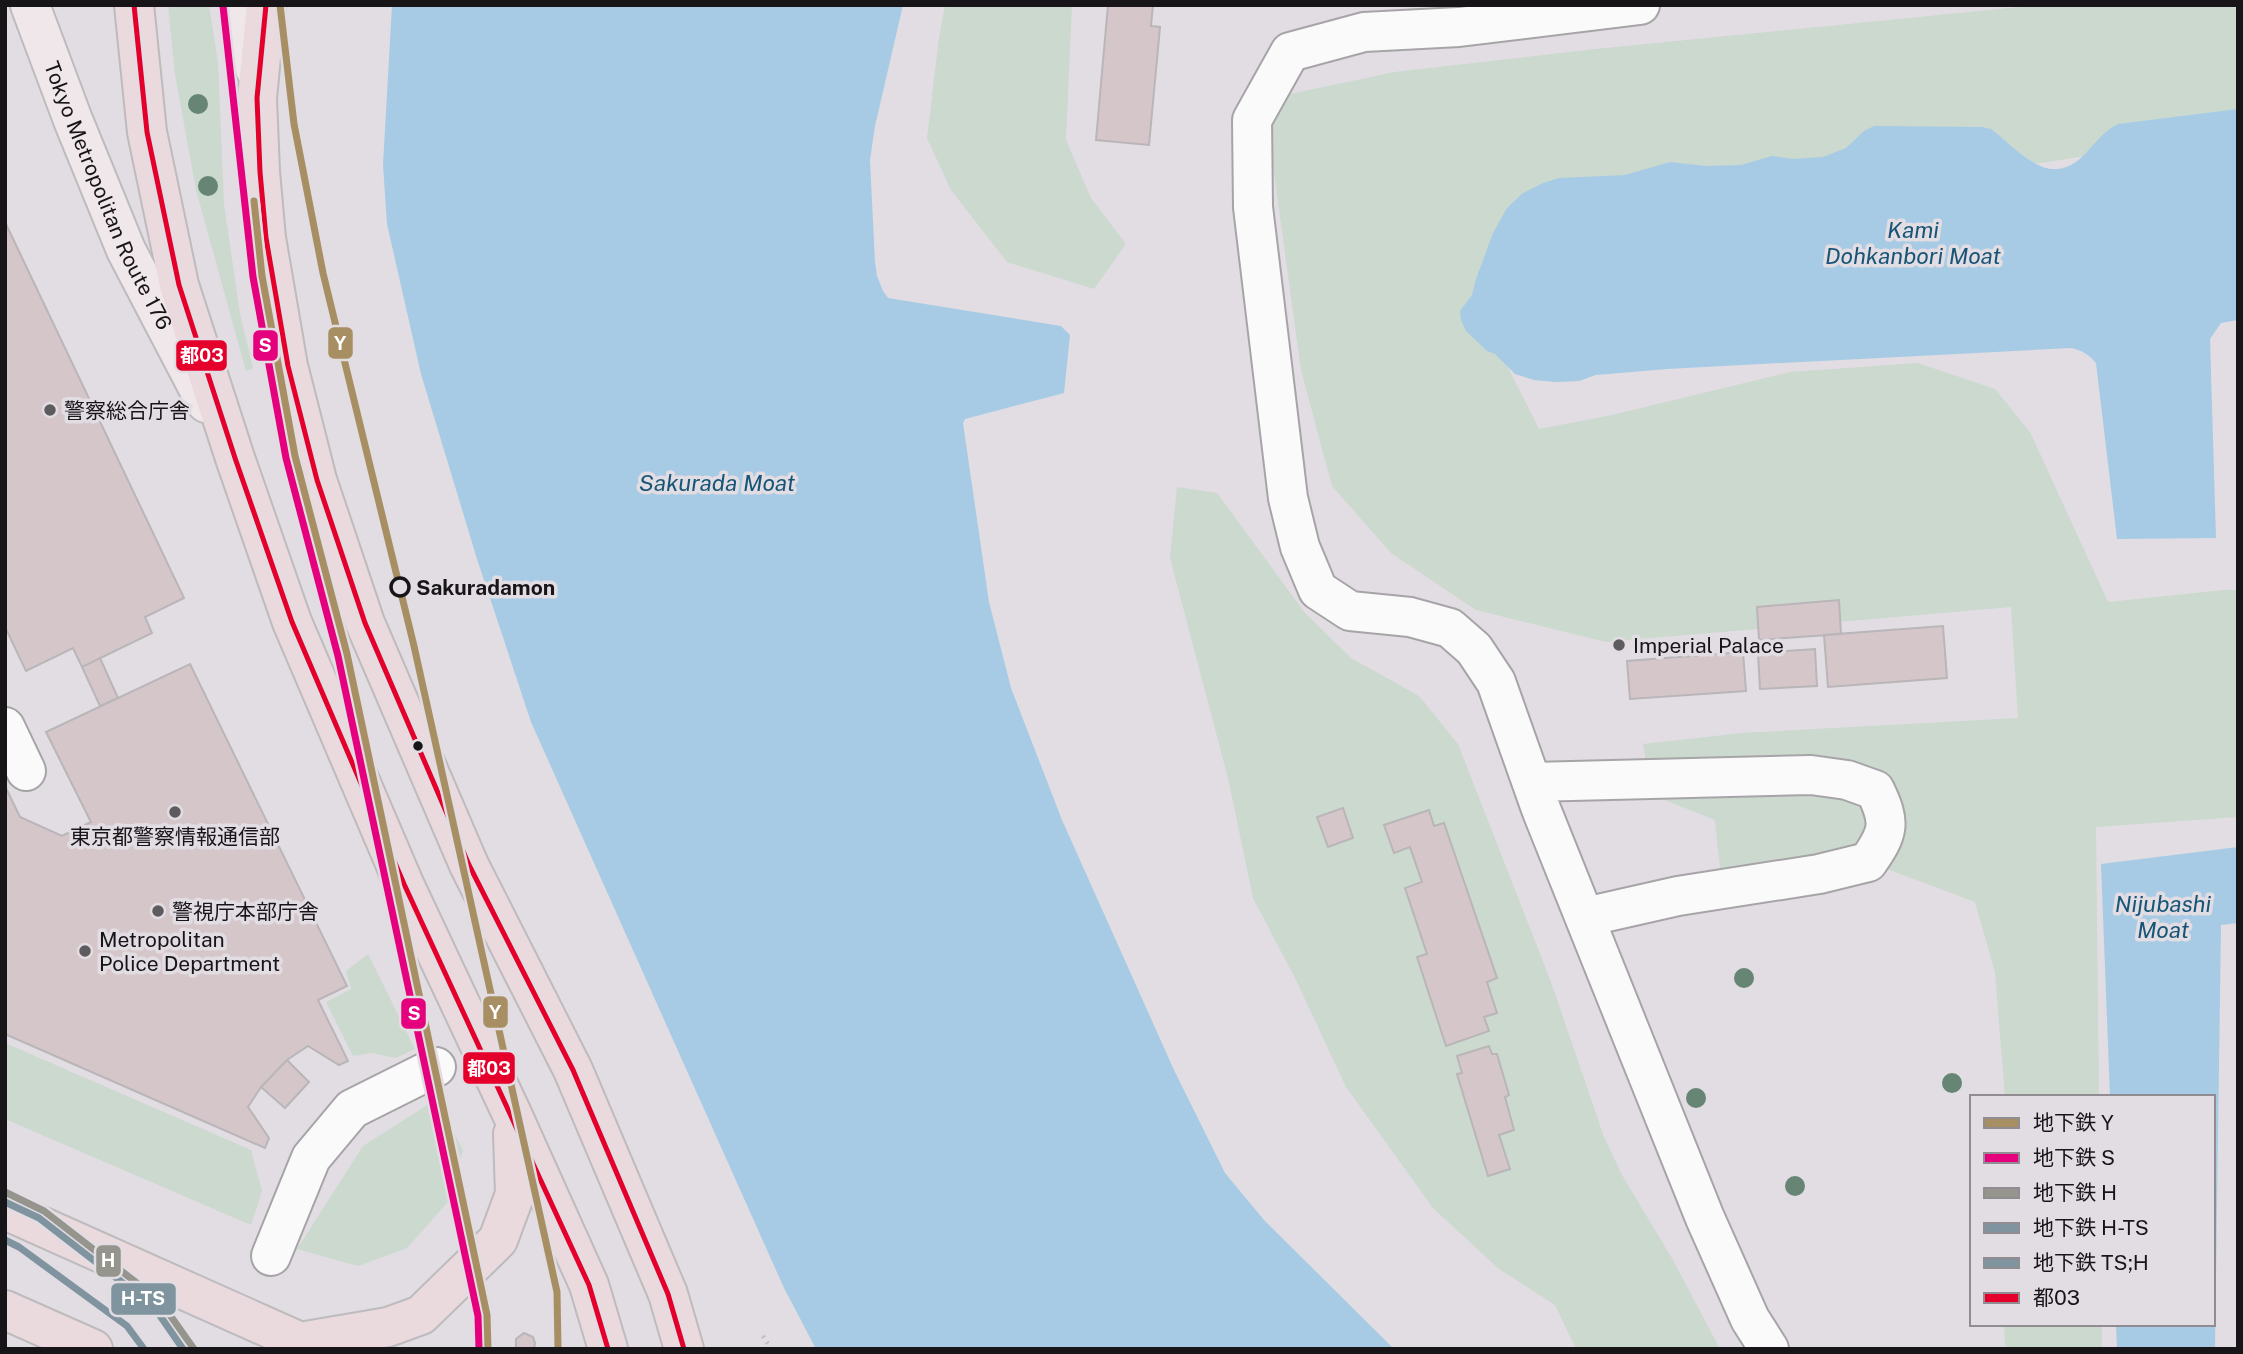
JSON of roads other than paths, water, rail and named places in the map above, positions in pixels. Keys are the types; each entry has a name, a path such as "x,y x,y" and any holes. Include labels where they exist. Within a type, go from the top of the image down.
{"highway":[{"path":"134,5 148,132 179,285 292,622 404,884 589,1286 608,1349"},
{"path":"266,5 257,98 266,238 288,366 317,480 361,610 470,865 573,1070 668,1293 684,1349"},
{"path":"5,1210 308,1345 388,1327 421,1315 498,1240 514,1194 512,1114"},
{"path":"5,1310 93,1349"}],"main road":[{"name":"Tokyo Metropolitan Route 176","path":"30,5 126,250 235,458"},
{"path":"243,5 253,56 257,98"},
{"path":"5,13 73,120"}],"street":[{"path":"1640,5 1459,27 1364,19 1290,52 1252,120 1253,207 1288,498 1300,547 1318,590 1350,611 1410,617 1450,628 1475,649 1496,682 1532,782 1705,1219 1750,1318 1769,1349"},
{"path":"5,727 26,771"},
{"path":"1532,782 1811,775 1847,780 1875,790 1886,813 1884,840 1868,862 1819,874 1678,896 1585,917"},
{"path":"271,1256 311,1158 352,1109 436,1067"}],"water":[{"name":"Sakurada Moat","path":"392,5 903,5 875,126 870,160 875,262 883,291 888,298 1061,326 1070,335 1064,393 965,419 963,423 989,602 1011,688 1062,820 1174,1070 1225,1173 1264,1220 1394,1349 816,1349 784,1288 531,722 477,559 421,374 387,224 383,165"},
{"name":"Kami Dohkanbori Moat","path":"2238,109 2238,320 2221,323 2210,339 2216,538 2117,539 2096,363 2078,350 2070,348 1667,369 1596,375 1579,381 1556,382 1534,380 1515,374 1466,331 1461,320 1460,311 1472,295 1493,233 1507,208 1523,193 1559,178 1625,175 1670,162 1706,166 1741,165 1772,156 1793,159 1823,157 1846,148 1864,131 1874,126 1991,129 2037,164 2060,169 2073,164 2118,124"},
{"name":"Nijubashi Moat","path":"2238,847 2238,923 2221,925 2215,1349 2117,1349 2116,1326 2215,1326 2215,1095 2110,1095 2101,864"}],"metro line":[{"name":"Y","path":"280,5 294,124 323,273 414,646 557,1292 558,1349"},
{"name":"S","path":"223,6 253,277 286,458 338,656 478,1316 479,1349"},
{"name":"Y","path":"254,201 262,276 295,456 347,654 487,1315 488,1349"},
{"name":"H","path":"5,1192 44,1211 160,1301 194,1349"},
{"name":"H-TS","path":"5,1202 39,1218 154,1307 183,1349"},
{"name":"TS;H","path":"5,1240 19,1247 127,1326 144,1349"}],"place":[{"name":"警察総合庁舎","path":"50,410"},
{"name":"Sakuradamon","path":"400,587"},
{"name":"Imperial Palace","path":"1619,645"},
{"name":"東京都警察情報通信部","path":"175,812"},
{"name":"警視庁本部庁舎","path":"158,911"},
{"name":"Metropolitan Police Department","path":"85,951"}]}
